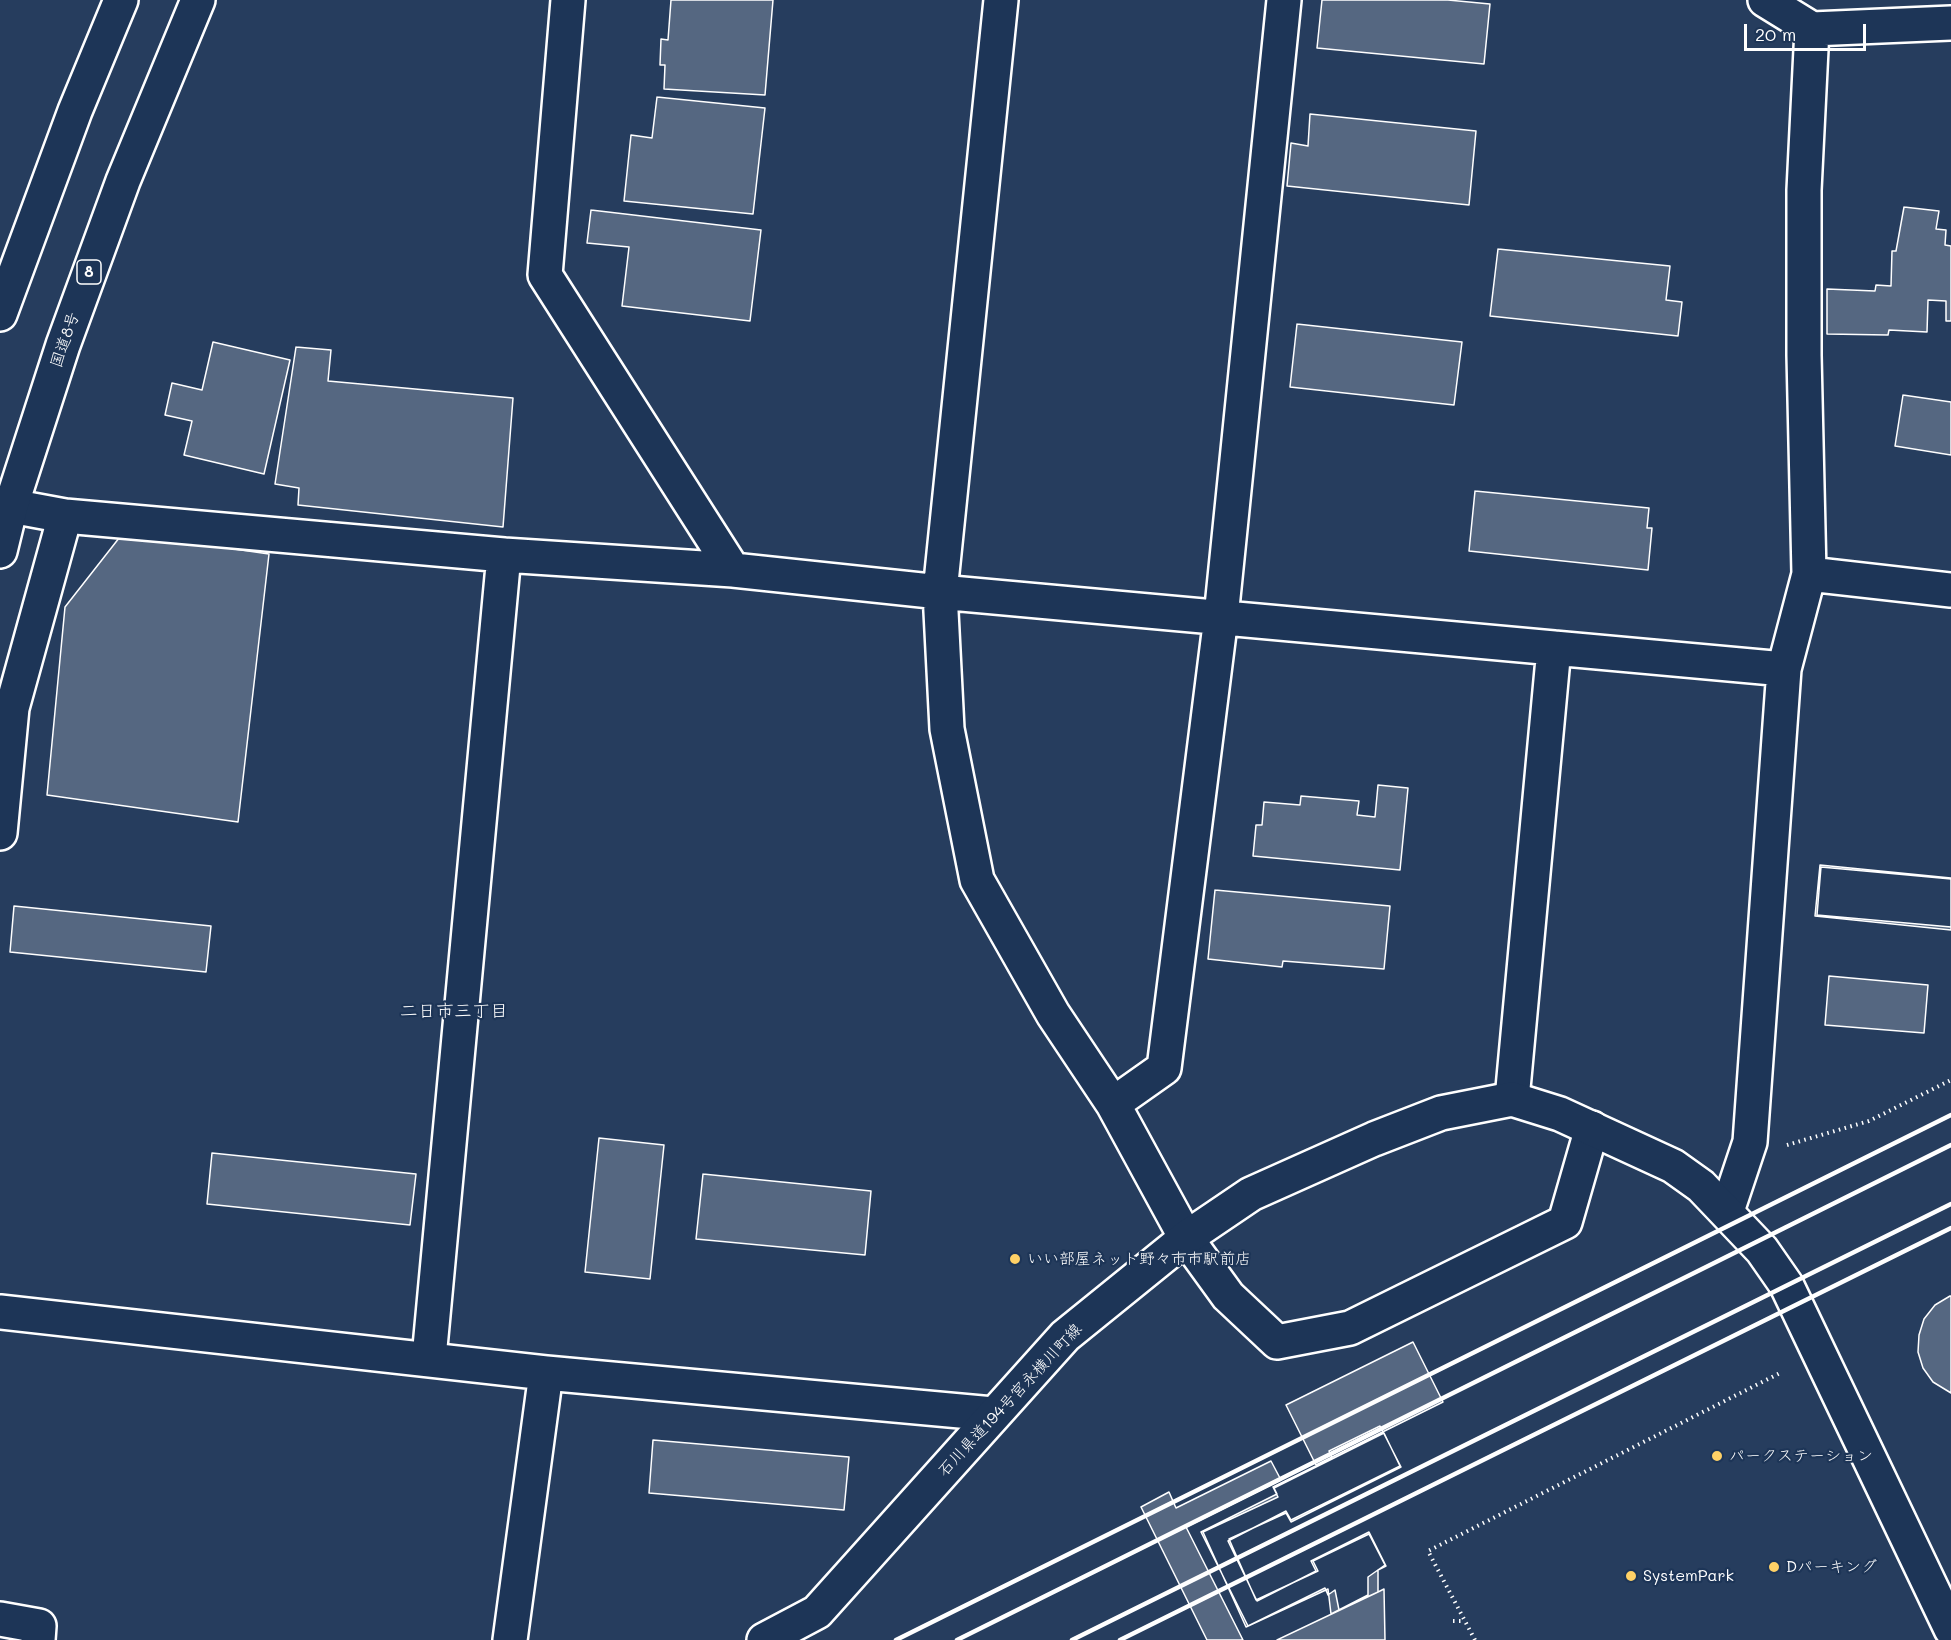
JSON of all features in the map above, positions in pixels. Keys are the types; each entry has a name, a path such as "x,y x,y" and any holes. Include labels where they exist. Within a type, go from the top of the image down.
{"main road":[{"path":"0,314 75,111 122,0"},
{"name":"国道8号","path":"0,552 11,506 63,345 123,181 198,0"},
{"path":"568,0 545,275 733,570"},
{"path":"1001,0 940,592 947,729 977,880 1053,1014 1113,1104 1186,1238 1228,1296 1276,1342 1350,1328 1565,1222 1592,1128"},
{"path":"1113,1104 1164,1068 1221,618 1284,0"},
{"path":"1765,0 1812,29 1951,23"},
{"path":"1727,1211 1750,1142 1784,669 1809,574 1804,355 1804,190 1812,29"},
{"path":"11,506 65,516 504,555 733,570 940,592 1784,669"},
{"path":"0,833 12,708 65,516"},
{"path":"429,1358 504,555"},
{"path":"1809,574 1951,590"},
{"path":"1554,648 1512,1099 1592,1128 1673,1166 1701,1186 1762,1250 1787,1286 1951,1629"},
{"name":"石川県道194号宮永横川町線","path":"764,1640 817,1612 1065,1336 1186,1238 1251,1194 1355,1148 1441,1113 1512,1099"},
{"path":"0,1312 429,1358 546,1373 993,1414"},
{"path":"510,1640 546,1373"},
{"path":"0,1619 39,1626 38,1640"}],"path":[{"path":"1746,1156 1869,1121 1951,1080"},
{"path":"1475,1640 1428,1551 1779,1373"},
{"path":"1453,1621 1465,1621"}],"building":[{"path":"671,0 773,0 765,95 664,89 665,65 660,65 661,39 668,40"},
{"path":"1322,0 1448,0 1490,4 1484,64 1317,48"},
{"path":"657,97 765,108 753,214 624,201 631,135 652,138"},
{"path":"1310,114 1476,131 1469,205 1287,186 1291,143 1308,146"},
{"path":"1904,207 1939,211 1936,229 1946,230 1945,245 1951,246 1951,321 1946,321 1946,301 1928,300 1927,332 1889,330 1888,335 1827,334 1827,289 1875,291 1876,285 1891,286 1892,251 1896,251"},
{"path":"591,210 761,230 750,321 622,306 629,247 587,243"},
{"path":"1498,249 1670,266 1666,300 1682,302 1678,336 1490,316"},
{"path":"1297,324 1462,342 1454,405 1290,387"},
{"path":"213,342 290,360 264,474 184,455 192,421 165,415 172,383 202,390"},
{"path":"296,347 331,350 328,381 513,398 503,527 298,505 299,488 275,484"},
{"path":"1903,395 1951,402 1951,455 1895,446"},
{"path":"1475,491 1649,508 1647,528 1652,528 1648,570 1469,551"},
{"path":"123,533 269,554 238,822 47,795 65,607"},
{"path":"1378,785 1408,788 1400,870 1253,856 1256,825 1262,825 1264,802 1300,805 1301,796 1359,801 1357,815 1375,817"},
{"path":"1820,865 1951,878 1951,930 1815,916"},
{"path":"1821,867 1951,879 1951,927 1817,915"},
{"path":"1215,890 1390,906 1384,969 1283,961 1282,967 1208,959"},
{"path":"14,906 211,926 206,972 10,952"},
{"path":"1829,976 1928,985 1924,1033 1825,1025"},
{"path":"599,1138 664,1145 650,1279 585,1272"},
{"path":"212,1153 416,1174 410,1225 207,1204"},
{"path":"703,1174 871,1191 865,1255 696,1239"},
{"path":"1950,1296 1951,1393 1933,1382 1923,1368 1918,1352 1919,1335 1924,1319 1935,1305"},
{"path":"1413,1342 1443,1402 1316,1465 1286,1405"},
{"path":"1380,1426 1401,1467 1291,1522 1286,1513 1229,1539 1256,1600 1318,1571 1313,1561 1369,1534 1385,1565 1368,1577 1368,1595 1331,1614 1328,1589 1246,1627 1203,1532 1278,1497 1273,1487 1332,1458 1329,1451"},
{"path":"1384,1433 1400,1466 1291,1520 1286,1511 1228,1541 1257,1601 1316,1571 1311,1561 1369,1532 1386,1566 1378,1570 1378,1592 1339,1610 1335,1590 1328,1595 1325,1588 1248,1626 1201,1532 1277,1494 1274,1488"},
{"path":"653,1440 849,1457 844,1510 649,1493"},
{"path":"1271,1461 1281,1480 1186,1527 1243,1640 1207,1640 1141,1507 1169,1492 1176,1508"},
{"path":"1384,1589 1385,1640 1277,1640 1378,1592"}],"railway":[{"path":"896,1640 1951,1115"},
{"path":"957,1640 1951,1145"},
{"path":"1072,1640 1951,1204"},
{"path":"1120,1640 1951,1228"}],"place":[{"name":"いい部屋ネット野々市市駅前店","path":"1015,1259"},
{"name":"パークステーション","path":"1717,1456"},
{"name":"Dパーキング","path":"1774,1567"},
{"name":"SystemPark","path":"1631,1576"}],"district":[{"name":"二日市三丁目","path":"454,1011"}]}
